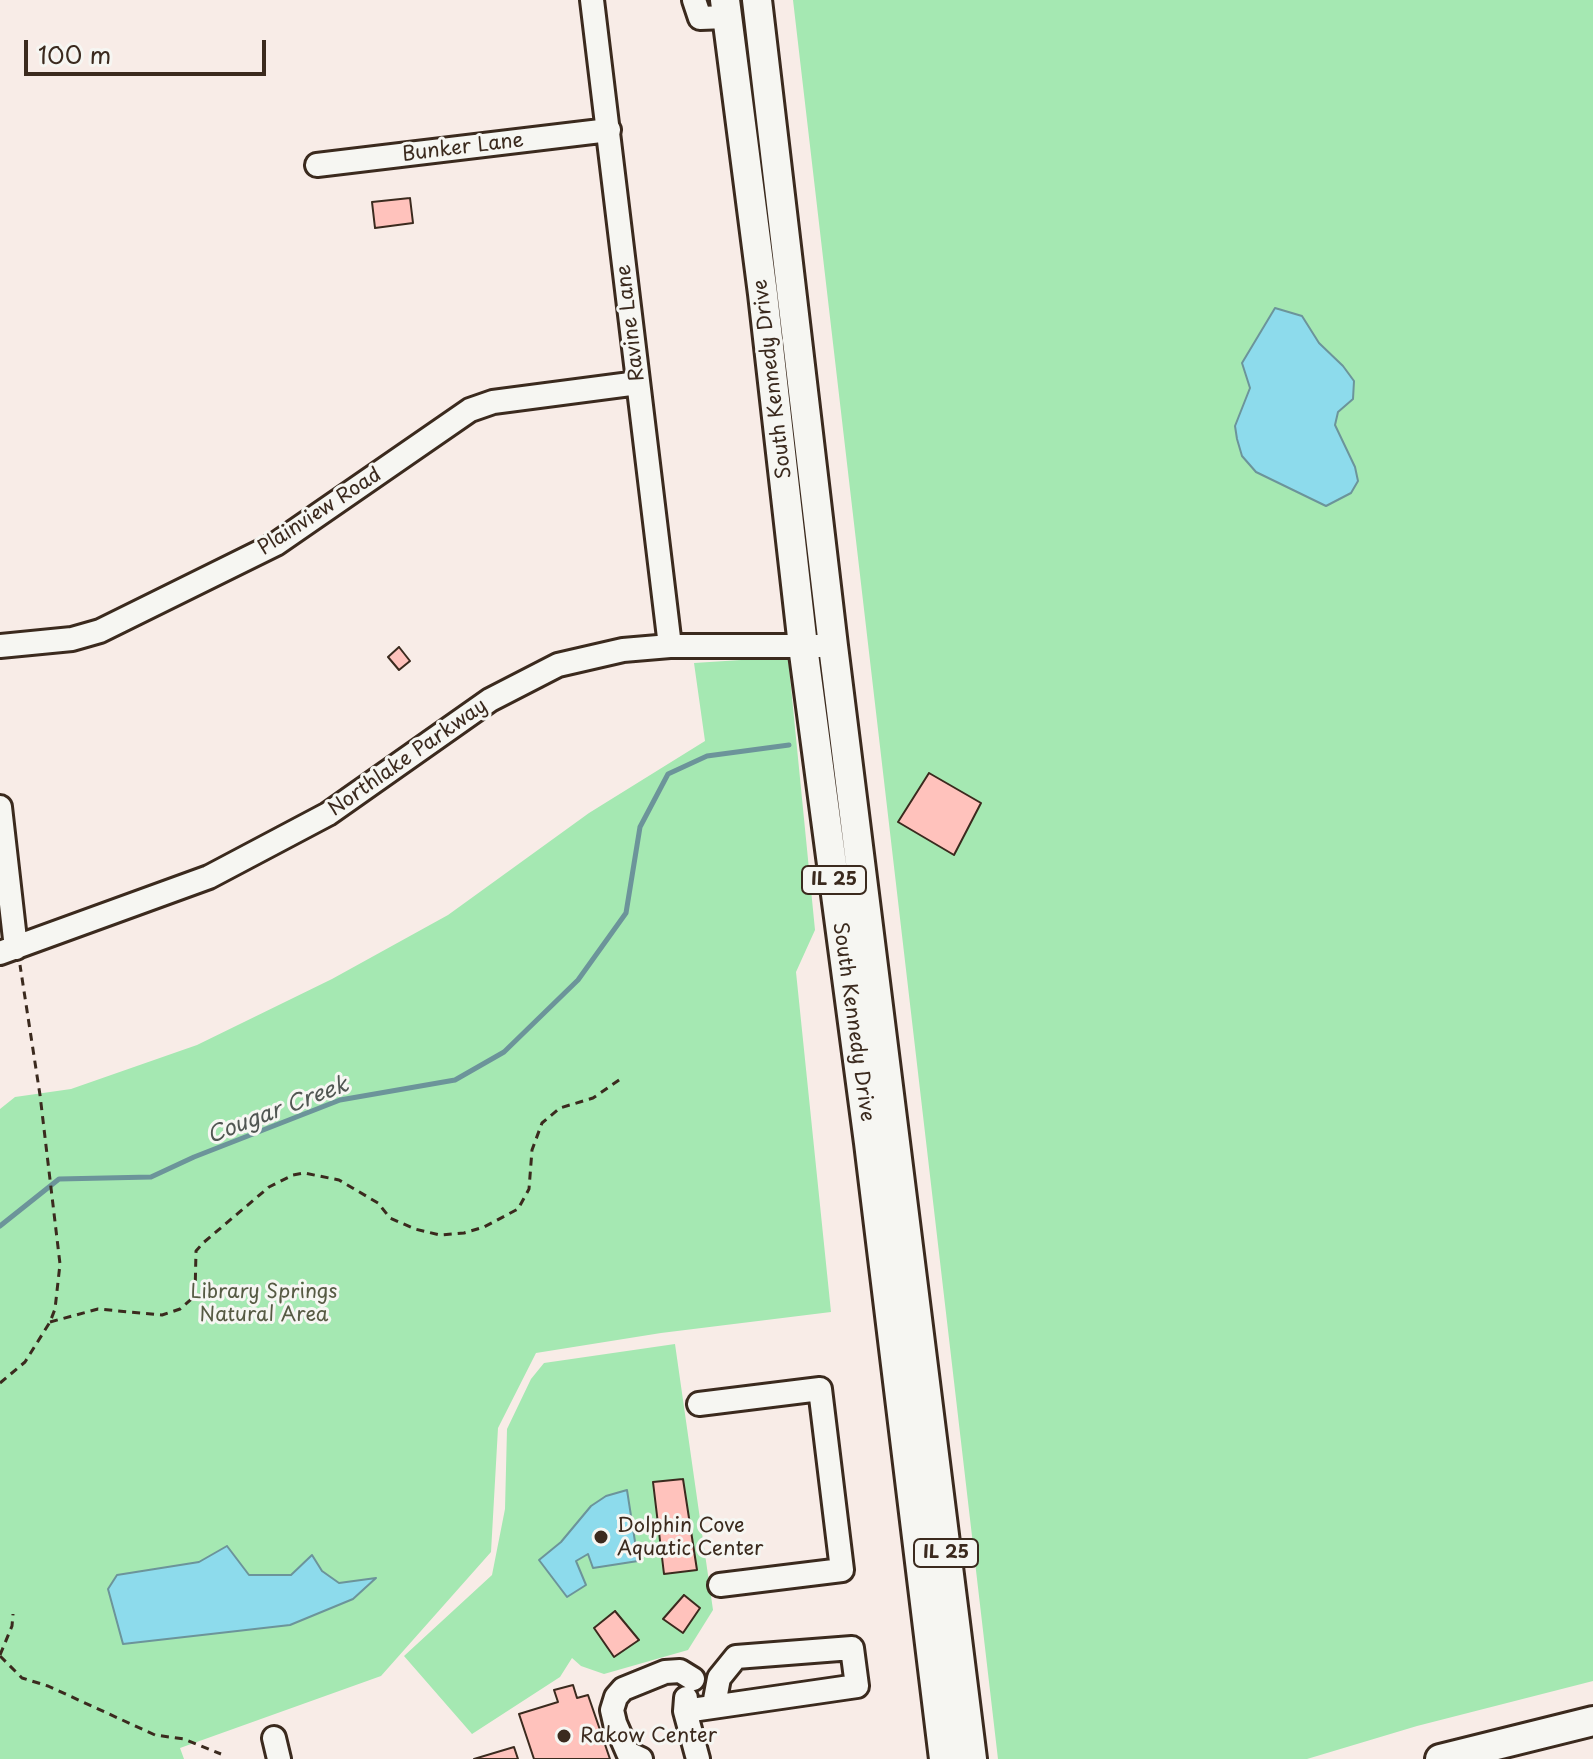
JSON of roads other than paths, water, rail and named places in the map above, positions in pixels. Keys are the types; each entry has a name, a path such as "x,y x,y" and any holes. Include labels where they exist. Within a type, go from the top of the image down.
{"main road":[{"name":"South Kennedy Drive","path":"757,0 833,646 972,1759"},
{"name":"South Kennedy Drive","path":"726,9 944,1759"},
{"path":"1440,1759 1593,1721"}],"street":[{"name":"Ravine Lane","path":"592,0 670,646"},
{"path":"694,0 700,18 726,9"},
{"name":"Bunker Lane","path":"317,165 609,130"},
{"name":"Plainview Road","path":"0,646 72,639 100,631 249,558 339,502 470,410 493,402 638,383"},
{"name":"Northlake Parkway","path":"8,950 209,877 328,814 490,700 558,665 623,650 670,646 833,646"},
{"path":"0,807 8,950"},
{"path":"699,1404 820,1389 842,1570 720,1585"},
{"path":"685,1711 857,1686 852,1648 736,1657 719,1678 714,1705"},
{"path":"641,1759 628,1753 615,1723 612,1710 616,1697 623,1689 665,1672 680,1671 694,1676 686,1696 685,1711 697,1756 674,1759"}],"water":[{"path":"1275,308 1302,316 1319,343 1354,381 1353,399 1338,412 1335,425 1355,467 1358,481 1351,493 1326,506 1256,472 1242,456 1237,439 1235,426 1250,388 1242,363"},
{"path":"627,1490 638,1561 593,1568 588,1554 576,1561 586,1585 567,1597 539,1560 561,1542 591,1506 606,1496"},
{"path":"227,1546 249,1575 291,1575 312,1555 322,1571 339,1583 376,1578 353,1599 290,1625 123,1644 108,1589 117,1575 199,1562"}],"waterway":[{"name":"Cougar Creek","path":"0,1226 59,1179 151,1177 340,1100 455,1080 504,1052 578,980 626,913 640,827 668,774 707,756 789,745"}],"place":[{"name":"Dolphin Cove Aquatic Center","path":"601,1537"},
{"name":"Rakow Center","path":"564,1736"}],"park label":[{"name":"Library Springs Natural Area","path":"264,1304"}]}
